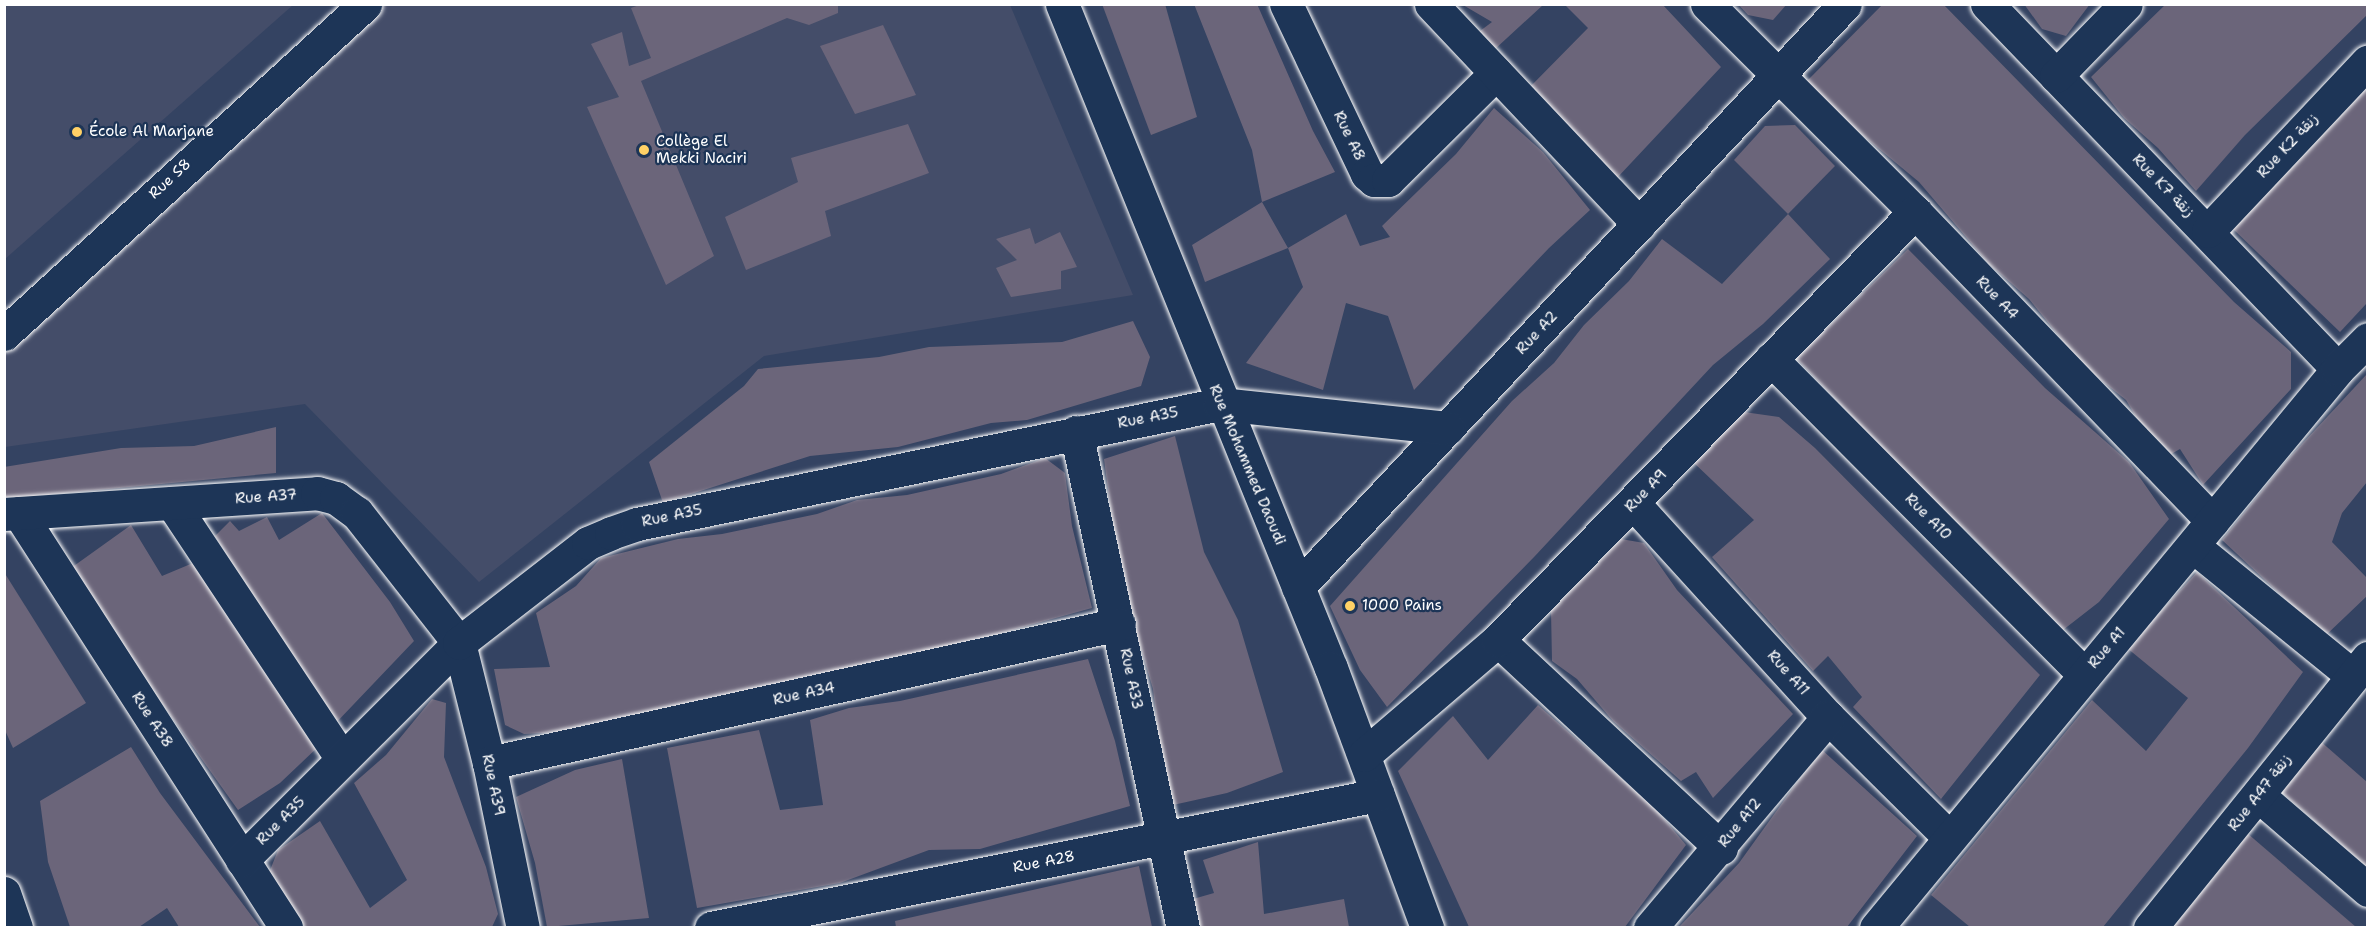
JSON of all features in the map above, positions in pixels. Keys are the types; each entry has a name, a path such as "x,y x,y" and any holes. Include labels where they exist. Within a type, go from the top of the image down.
{"street":[{"name":"Rue S8","path":"4,334 365,4"},
{"name":"Rue Mohammed Daoudi","path":"1062,4 1169,262 1220,404 1298,587 1364,755 1427,927"},
{"name":"Rue A8","path":"1286,4 1367,174 1374,180 1388,180 1496,73"},
{"path":"1431,4 1639,224"},
{"name":"Rue A4","path":"1707,4 1778,79 1915,212 2202,533 2360,667"},
{"name":"Rue A2","path":"1298,587 1778,79 1845,4"},
{"name":"Rue K7 زنقة","path":"1987,4 2208,231 2338,369"},
{"path":"2056,76 2126,4"},
{"name":"Rue K2 زنقة","path":"2208,231 2367,61"},
{"name":"Rue A9","path":"1364,755 1498,640 1634,504 1771,359 1915,212"},
{"name":"Rue A1","path":"1876,927 2338,369 2367,339"},
{"name":"Rue A10","path":"1771,359 2085,675"},
{"name":"Rue A35","path":"242,860 459,643 588,543 628,527 1076,432 1220,404 1448,428"},
{"name":"Rue A33","path":"1076,432 1183,927"},
{"name":"Rue A37","path":"12,513 317,494 336,498 357,513 459,643"},
{"path":"172,503 342,759"},
{"name":"Rue A11","path":"1634,504 1828,717 1949,837"},
{"name":"Rue A38","path":"12,513 286,927"},
{"name":"Rue A34","path":"489,763 1119,624"},
{"path":"1498,640 1721,848"},
{"name":"Rue A39","path":"459,643 489,763 523,927"},
{"name":"Rue A47 زنقة","path":"2150,927 2259,796 2360,667"},
{"name":"Rue A12","path":"1650,927 1721,848 1828,717"},
{"name":"Rue A28","path":"711,927 1378,795"},
{"path":"2259,796 2367,890"},
{"path":"4,893 16,927"}],"shaded area":[{"name":"École Al Marjane","path":"5,4 293,4 293,5 5,259"},
{"name":"Collège El Mekki Naciri","path":"383,4 1010,5 1133,295 764,356 479,582 305,404 5,447 4,334"}],"building":[{"path":"642,4 838,4 838,13 809,25 787,18 641,81 714,256 666,285 587,107 619,97 591,44 622,32 629,66 651,58 631,8"},
{"path":"1102,4 1165,4 1197,117 1151,135"},
{"path":"1194,4 1257,4 1313,131 1335,172 1262,202 1252,150"},
{"path":"1564,4 1662,4 1721,67 1617,178 1527,90 1588,28"},
{"path":"1738,4 1787,4 1773,20 1748,15"},
{"path":"1883,4 1943,4 2234,302 2291,352 2291,389 2203,485 2180,449 2166,457 2153,446 2126,400 2083,366 2029,299 1989,264 1919,182 1838,115 1807,81"},
{"path":"2024,4 2090,4 2066,36 2042,29"},
{"path":"2166,4 2367,4 2367,15 2245,135 2196,191 2158,148 2124,118 2091,77"},
{"path":"1463,5 1543,5 1494,50 1476,34 1492,22"},
{"path":"883,25 916,95 855,114 820,46"},
{"path":"2367,85 2367,303 2340,332 2231,227"},
{"path":"1494,108 1543,152 1590,210 1549,248 1414,390 1388,316 1346,303 1323,390 1246,363 1303,287 1288,248 1346,214 1360,246 1390,237 1382,226 1456,154"},
{"path":"908,124 929,173 825,211 831,236 746,270 725,217 798,182 791,158"},
{"path":"1795,125 1835,166 1788,214 1734,160 1765,126"},
{"path":"1262,202 1288,248 1205,282 1192,245"},
{"path":"1788,214 1830,259 1763,324 1713,365 1535,556 1387,707 1360,670 1330,606 1512,401 1554,363 1584,325 1629,281 1662,239 1722,284"},
{"path":"1030,228 1035,244 1060,232 1077,267 1061,271 1061,289 1011,297 996,268 1017,260 996,239"},
{"path":"1908,249 2045,388 2129,462 2169,519 2099,602 2063,630 1967,531 1921,494 1889,455 1796,358"},
{"path":"1133,321 1150,357 1141,386 1027,420 991,423 898,447 810,456 663,503 649,462 744,386 758,369 879,357 929,347 1062,342"},
{"path":"2367,374 2367,482 2342,513 2332,542 2367,578 2367,596 2325,636 2222,540 2288,459"},
{"path":"1737,411 1779,417 1815,448 2040,675 1941,799 1853,707 1862,697 1828,656 1813,671 1712,557 1754,520 1693,462"},
{"path":"276,427 276,473 4,499 4,467 121,448 194,446"},
{"path":"1175,436 1204,552 1238,620 1283,772 1227,793 1173,805 1160,751 1153,689 1119,575 1104,459"},
{"path":"1045,458 1065,473 1072,526 1092,608 991,636 562,732 524,734 505,725 494,669 550,667 536,613 576,586 601,558 678,539 722,534 817,514 857,500 907,495 1001,474"},
{"path":"322,513 390,602 414,641 333,726 215,536 230,521 239,531 267,517 279,540"},
{"path":"131,525 162,576 193,563 319,746 280,783 238,810 101,618 71,568"},
{"path":"1621,539 1644,543 1677,590 1793,714 1713,798 1696,772 1681,781 1613,721 1577,679 1552,661 1551,611"},
{"path":"4,572 86,703 13,748 4,728"},
{"path":"2197,572 2303,672 2248,748 2103,927 1970,927 1931,895 2092,700 2146,751 2188,698 2127,648"},
{"path":"1088,659 1115,741 1130,806 980,849 929,850 840,883 697,908 667,748 759,730 780,810 823,805 810,720 849,708 900,701"},
{"path":"432,699 446,703 444,757 486,867 498,914 492,927 305,927 269,873 278,850 320,821 370,908 407,880 354,783 386,755"},
{"path":"1538,705 1655,808 1686,845 1625,927 1469,927 1398,771 1453,716 1488,760"},
{"path":"2319,740 2367,782 2367,867 2277,788"},
{"path":"131,747 160,793 260,927 179,927 167,908 139,927 70,927 48,862 40,801"},
{"path":"1821,749 1917,836 1847,927 1679,927 1739,863"},
{"path":"622,759 649,918 547,927 535,863 516,797 575,770"},
{"path":"2247,833 2356,927 2166,927"},
{"path":"1258,842 1264,914 1344,899 1349,927 1199,927 1193,899 1214,893 1203,860"},
{"path":"1139,866 1152,927 896,927 895,921"}],"place":[{"name":"École Al Marjane","path":"77,132"},
{"name":"Collège El Mekki Naciri","path":"644,150"},
{"name":"1000 Pains","path":"1350,606"}]}
